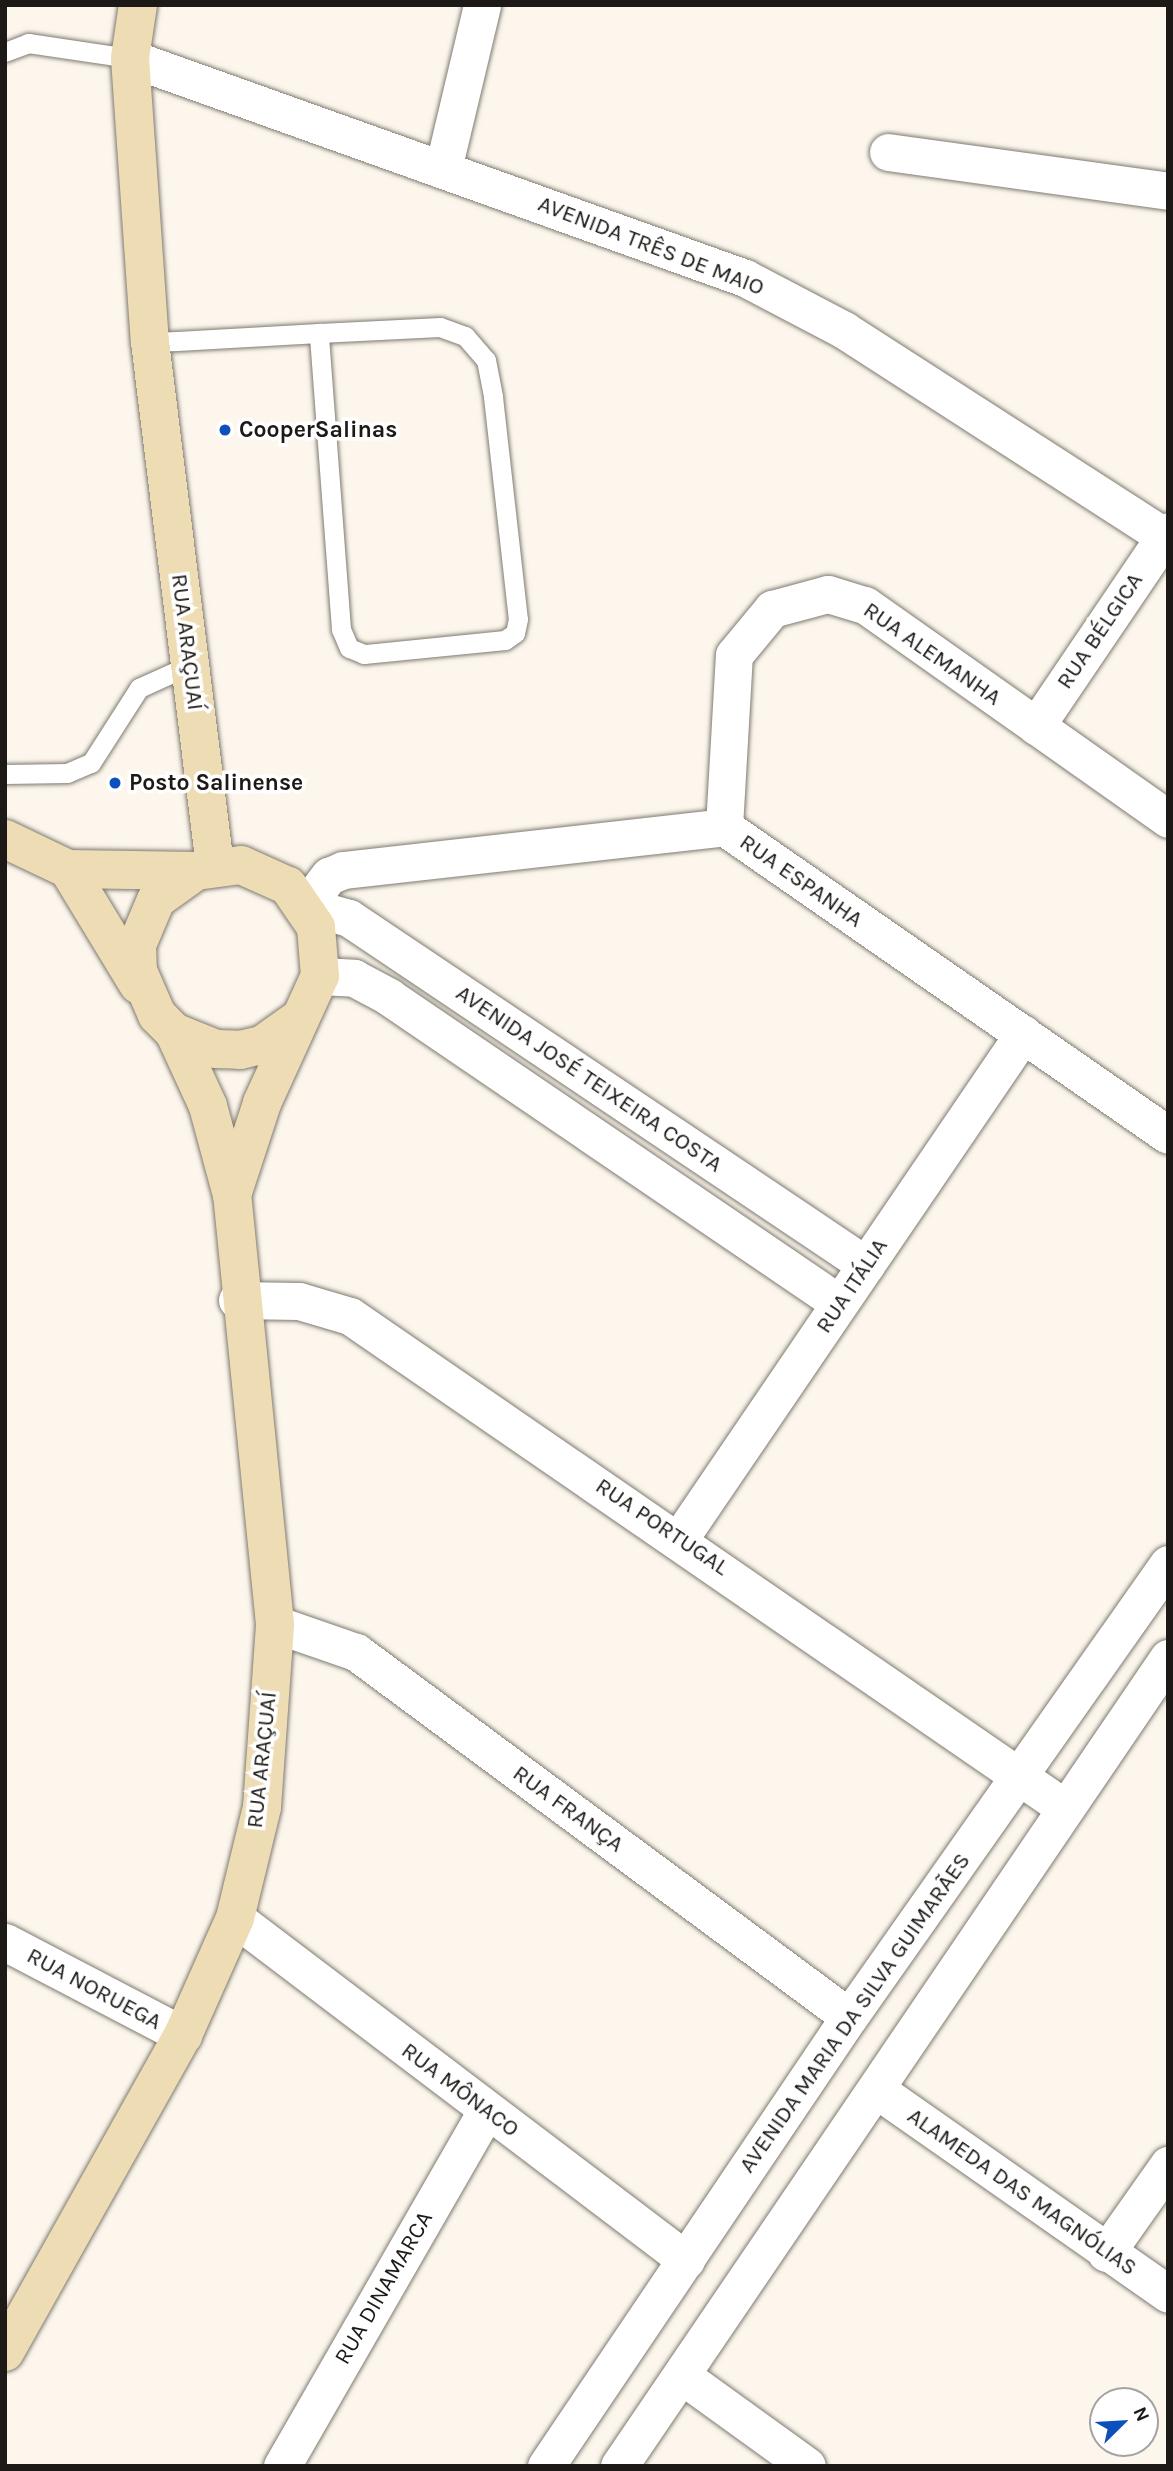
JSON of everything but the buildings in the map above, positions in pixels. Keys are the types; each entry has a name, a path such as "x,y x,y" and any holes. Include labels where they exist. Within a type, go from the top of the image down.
{"main road":[{"name":"RUA ARAÇUAÍ","path":"138,5 130,58 150,342 190,665 205,868"},
{"path":"5,839 68,869 205,868 266,872 306,905"},
{"path":"145,994 137,945 144,922 174,883 205,868"},
{"path":"68,869 145,994 174,1032 216,1049 240,1050 262,1045 300,1018"},
{"name":"RUA ARAÇUAÍ","path":"232,1195 262,1103 320,976 321,951 306,905"},
{"name":"RUA ARAÇUAÍ","path":"5,2352 183,2035 235,1918 262,1807 275,1624 237,1300 232,1195 208,1106 174,1032"}],"street":[{"path":"443,169 482,5"},
{"name":"AVENIDA TRÊS DE MAIO","path":"130,58 744,278 844,330 1167,535"},
{"path":"888,152 1168,191"},
{"name":"RUA BÉLGICA","path":"1036,726 1167,535"},
{"name":"RUA ALEMANHA","path":"724,827 734,655 756,621 789,600 828,594 865,605 1168,819"},
{"name":"RUA ESPANHA","path":"306,905 329,876 344,870 724,827 1168,1135"},
{"name":"AVENIDA JOSÉ TEIXEIRA COSTA","path":"306,905 349,918 866,1265"},
{"name":"AVENIDA JOSÉ TEIXEIRA COSTA","path":"320,976 354,978 388,997 839,1303"},
{"name":"RUA ITÁLIA","path":"680,1538 1023,1034"},
{"name":"RUA PORTUGAL","path":"237,1300 299,1301 350,1317 680,1538 1065,1808"},
{"name":"AVENIDA MARIA DA SILVA GUIMARÃES","path":"547,2466 849,2017 1168,1564"},
{"name":"RUA FRANÇA","path":"275,1624 356,1653 849,2017"},
{"path":"619,2466 1168,1658"},
{"name":"RUA MÔNACO","path":"235,1918 486,2111 686,2260"},
{"name":"RUA NORUEGA","path":"5,1942 183,2035"},
{"name":"ALAMEDA DAS MAGNÓLIAS","path":"877,2090 1168,2294"},
{"name":"RUA DINAMARCA","path":"282,2466 486,2111"},
{"path":"1106,2253 1168,2165"},
{"path":"681,2375 807,2466"}],"lane":[{"path":"5,52 28,43 130,58"},
{"path":"150,342 319,333 440,327 465,336 486,360 518,618 515,633 505,640 364,654 349,648 341,629 319,333"},
{"path":"5,774 67,773 91,763 139,688 190,665"}],"place":[{"name":"CooperSalinas","path":"225,430"},
{"name":"Posto Salinense","path":"115,783"}]}
